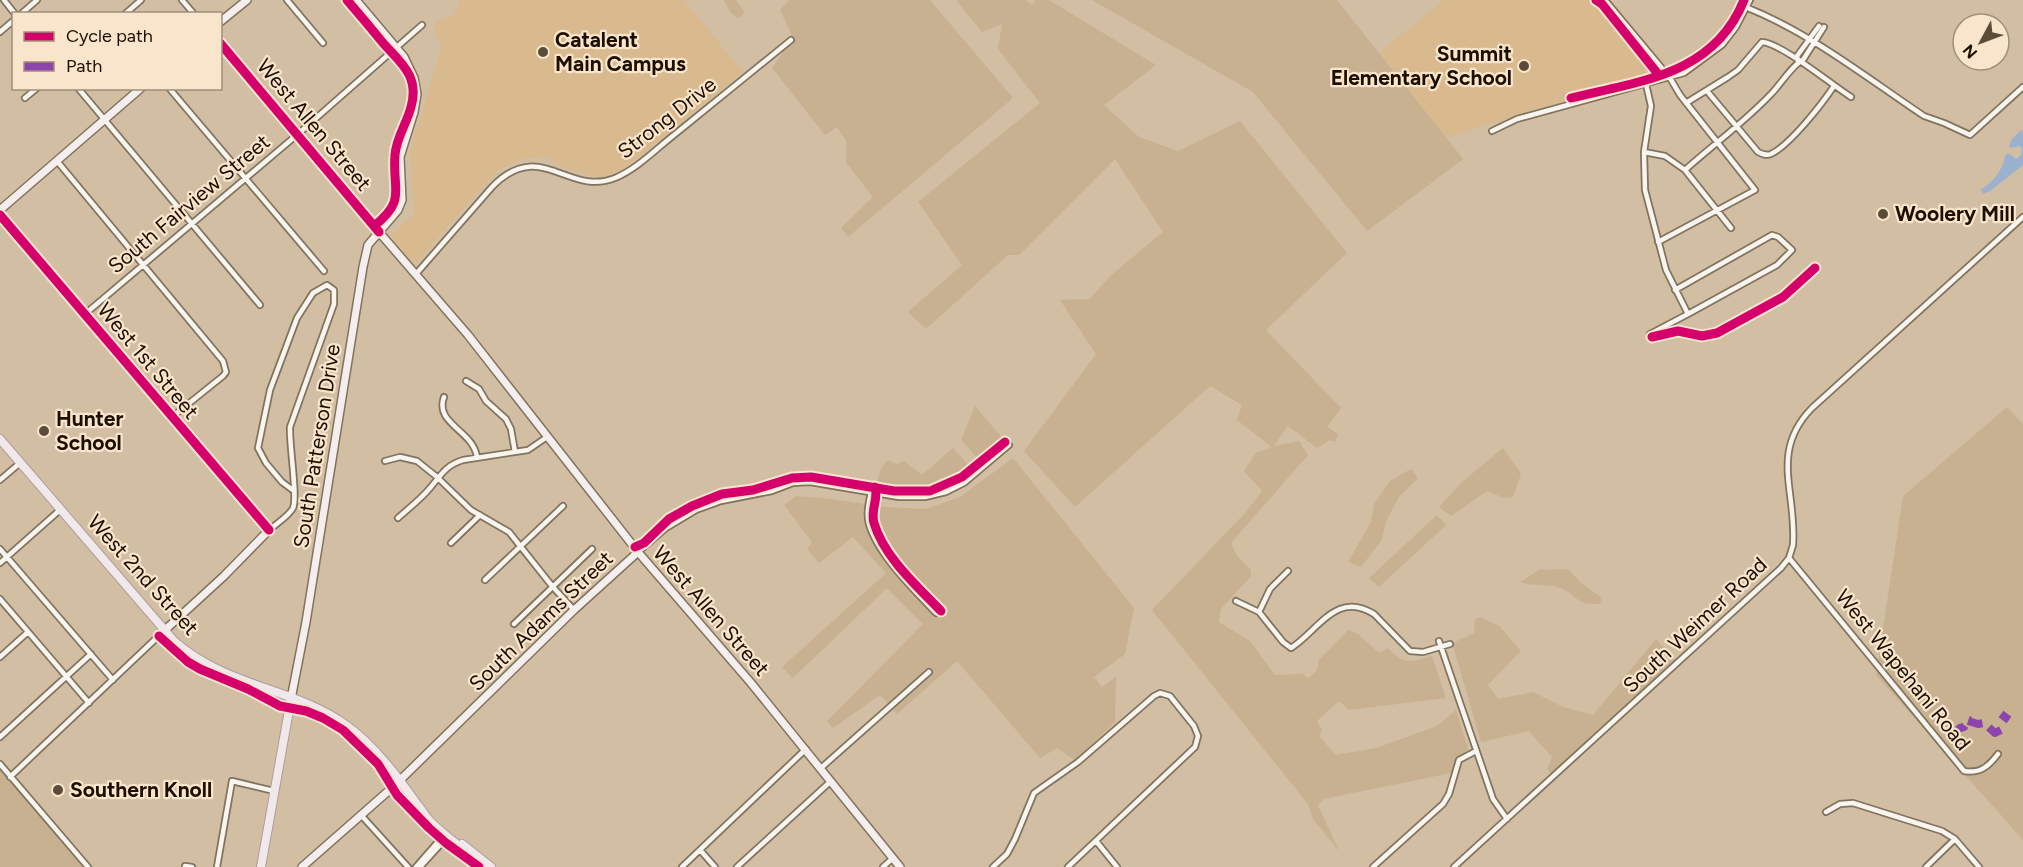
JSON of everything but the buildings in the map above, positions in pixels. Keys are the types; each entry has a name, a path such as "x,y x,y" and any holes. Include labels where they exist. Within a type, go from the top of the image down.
{"main road":[{"name":"West 2nd Street","path":"0,440 165,630 188,653 234,678 311,704 350,728 399,780 424,813"},
{"name":"South Patterson Drive","path":"261,867 291,699"},
{"path":"424,813 440,831 491,867"},
{"path":"424,813 461,842 464,847"}],"street":[{"path":"4,0 13,12"},
{"path":"23,12 37,0"},
{"path":"127,12 141,0"},
{"path":"182,0 192,12"},
{"path":"222,20 247,0"},
{"path":"287,0 322,43"},
{"name":"South Patterson Drive","path":"291,699 308,611 363,267 368,245 398,210 402,200 400,157 417,94 411,69 356,0"},
{"path":"1605,0 1670,78 1686,103 1755,190 1659,242"},
{"path":"1492,130 1517,118 1670,78 1691,69 1722,45 1748,8 1750,0"},
{"path":"1748,8 1780,22 1812,41 1924,116 1970,135 2023,87"},
{"path":"0,32 12,22"},
{"name":"South Fairview Street","path":"85,314 298,134 422,25"},
{"path":"1685,170 1783,82 1798,61 1803,60 1821,26"},
{"name":"Strong Drive","path":"416,274 506,174 535,165 590,182 614,178 642,160 791,40"},
{"path":"1686,103 1715,87 1738,70 1762,42 1768,43 1798,61 1851,97"},
{"name":"West Allen Street","path":"222,45 467,333 639,552 806,749 900,867"},
{"path":"1646,84 1651,106 1644,153 1645,190 1666,270 1688,314"},
{"path":"1707,90 1762,154 1772,153 1795,134 1813,115 1834,86"},
{"path":"25,98 35,90"},
{"path":"80,90 260,305"},
{"path":"0,210 139,90"},
{"path":"171,90 324,271"},
{"path":"1644,153 1665,156 1685,170 1731,228"},
{"path":"56,161 223,361 226,372 223,376 172,417"},
{"name":"West 1st Street","path":"0,215 269,530"},
{"name":"South Weimer Road","path":"1454,867 1781,568 1789,558 1793,539 1787,456 1791,438 1798,423 2023,217"},
{"path":"1650,333 1777,265 1792,250 1778,237 1772,235 1751,249 1675,290"},
{"path":"10,777 293,509 295,501 290,427 334,304 334,290 327,285 313,293 297,318 270,390 258,448 266,464 282,482 294,491"},
{"path":"466,381 479,389 486,401 501,413 509,424 515,452"},
{"path":"444,397 441,407 444,416 469,438 477,457"},
{"path":"398,518 431,488 446,468 454,463 477,457 515,452 535,446 547,437"},
{"name":"South Adams Street","path":"302,867 399,780 574,610 675,522 696,510 721,501 766,492 793,483 810,482 899,497 925,497 946,492 964,483 1009,446"},
{"path":"385,461 400,457 422,464 438,477 465,506 509,532 574,610"},
{"path":"0,480 20,463"},
{"path":"871,492 868,517 873,534 900,574 936,613"},
{"path":"485,580 562,506"},
{"path":"0,563 60,509"},
{"path":"451,543 480,515"},
{"path":"0,549 113,680"},
{"path":"514,624 592,549"},
{"name":"West Wapehani Road","path":"1789,558 1964,771 1974,773 1985,768 1998,754"},
{"path":"1259,612 1270,589 1288,571"},
{"path":"0,599 89,703"},
{"path":"1236,601 1259,612 1283,642 1291,648 1300,643 1326,616 1353,607 1374,614 1410,651 1423,652 1440,644 1450,644"},
{"path":"0,657 28,632"},
{"path":"1440,644 1493,799 1507,819"},
{"path":"0,737 90,654"},
{"path":"821,768 928,672"},
{"path":"993,867 1007,854 1034,793 1078,762 1154,696 1160,693 1170,696 1194,726 1198,736 1192,750 1068,867"},
{"path":"682,867 806,749"},
{"path":"1373,867 1443,804 1449,794 1459,760 1476,751"},
{"path":"0,764 88,867"},
{"path":"218,867 232,781 274,791"},
{"path":"737,867 831,781"},
{"path":"1826,812 1840,804 1853,803 1935,829 1955,839 1979,867"},
{"path":"361,815 414,867"},
{"path":"414,867 437,843 440,831"},
{"path":"414,867 450,839"},
{"path":"1926,867 1955,839"},
{"path":"1096,841 1117,867"},
{"path":"700,850 716,867"},
{"path":"883,867 893,858"},
{"path":"185,866 192,867"}],"shaded area":[{"path":"460,0 684,0 743,72 622,170 601,178 566,169 546,157 526,158 498,170 416,262 409,259 390,236 414,214 410,151 442,46 434,32 436,21 453,16"},
{"path":"724,0 736,0 745,13 738,18 731,13"},
{"path":"789,0 930,0 1013,98 848,237 841,228 873,197 846,162 846,141 837,127 825,135 772,68 793,38 780,10"},
{"path":"956,0 1026,0 1032,5 1035,0 1049,0 1156,65 1104,105 1139,137 1178,151 1240,121 1347,253 1266,330 1341,408 1327,427 1338,434 1335,442 1330,440 1317,448 1288,426 1274,446 1299,441 1308,455 1231,543 1237,556 1251,570 1251,576 1221,609 1219,622 1250,641 1275,675 1302,674 1308,678 1317,670 1319,660 1348,630 1358,634 1379,653 1388,648 1399,658 1409,661 1432,656 1446,698 1349,710 1339,701 1317,721 1322,730 1319,736 1336,755 1376,748 1437,726 1456,710 1468,749 1456,760 1451,773 1324,799 1318,805 1339,851 1313,819 1308,804 1152,610 1246,512 1262,491 1244,471 1256,453 1272,447 1237,420 1242,405 1210,386 1075,507 1024,451 1096,354 1060,300 1090,299 1110,276 1163,232 1115,159 1019,255 1008,255 926,329 908,312 962,265 918,202 1040,103 998,49 1002,24 982,32"},
{"path":"1092,0 1337,0 1463,159 1367,231 1253,92"},
{"name":"Summit Elementary School","path":"1444,0 1601,0 1670,79 1578,97 1446,138 1379,53"},
{"path":"975,406 1004,440 979,460 961,440"},
{"path":"2007,407 2023,424 2023,840 1876,675 1903,496"},
{"path":"953,448 970,467 948,482 914,489 902,489 877,483 881,468 888,460 897,464 904,461 922,475"},
{"path":"1503,448 1521,474 1513,497 1504,498 1487,491 1451,516 1439,507 1462,482"},
{"path":"1013,458 1134,608 1125,654 1094,677 1102,687 1116,677 1115,722 1075,760 1057,748 1040,758 957,661 897,714 880,695 833,728 827,721 923,624 887,588 793,678 782,667 886,573 853,537 819,563 807,549 812,542 784,505 796,496 884,507 926,509 960,497"},
{"path":"1411,469 1418,478 1399,497 1387,519 1381,541 1361,567 1348,562 1371,522 1374,504 1390,481"},
{"path":"1437,515 1446,525 1379,587 1369,578"},
{"path":"1568,569 1581,583 1602,598 1600,604 1582,602 1557,587 1520,582 1539,570"},
{"path":"1480,617 1499,626 1521,651 1488,685 1498,699 1533,692 1563,707 1593,715 1656,639 1675,660 1552,774 1547,769 1552,757 1529,731 1481,742 1453,646 1455,642 1474,633 1475,619"},
{"path":"0,769 83,867 0,867"}],"water":[{"path":"2021,130 2023,132 2023,165 1983,194 1981,190 1997,175 2006,154 2016,159 2021,155 2020,146 2011,148 2009,146"}],"marked path":[{"path":"2001,714 2009,720"},
{"path":"1953,734 1972,720"},
{"path":"1968,721 1984,723 1995,733 2003,729"}],"cycle path":[{"path":"347,0 402,63 411,78 413,87 411,107 396,149 396,194 391,209 374,226"},
{"path":"1596,0 1602,4 1658,74"},
{"path":"1571,98 1648,79 1672,71 1694,59 1714,45 1731,25 1744,0"},
{"path":"222,45 379,232"},
{"path":"0,215 269,530"},
{"path":"1652,337 1678,331 1702,336 1717,333 1783,297 1815,268"},
{"path":"635,547 644,543 669,519 692,506 722,494 753,490 792,478 811,477 894,491 930,491 962,477 1005,442"},
{"path":"875,487 873,518 885,548 902,570 941,611"},
{"path":"159,636 188,662 200,669 248,689 280,706 306,711 323,718 343,730 378,764 397,795 429,828 479,867"}],"place":[{"name":"Catalent Main Campus","path":"543,52"},
{"name":"Summit Elementary School","path":"1524,66"},
{"name":"Woolery Mill","path":"1883,214"},
{"name":"Hunter School","path":"44,431"},
{"name":"Southern Knoll","path":"58,790"}]}
